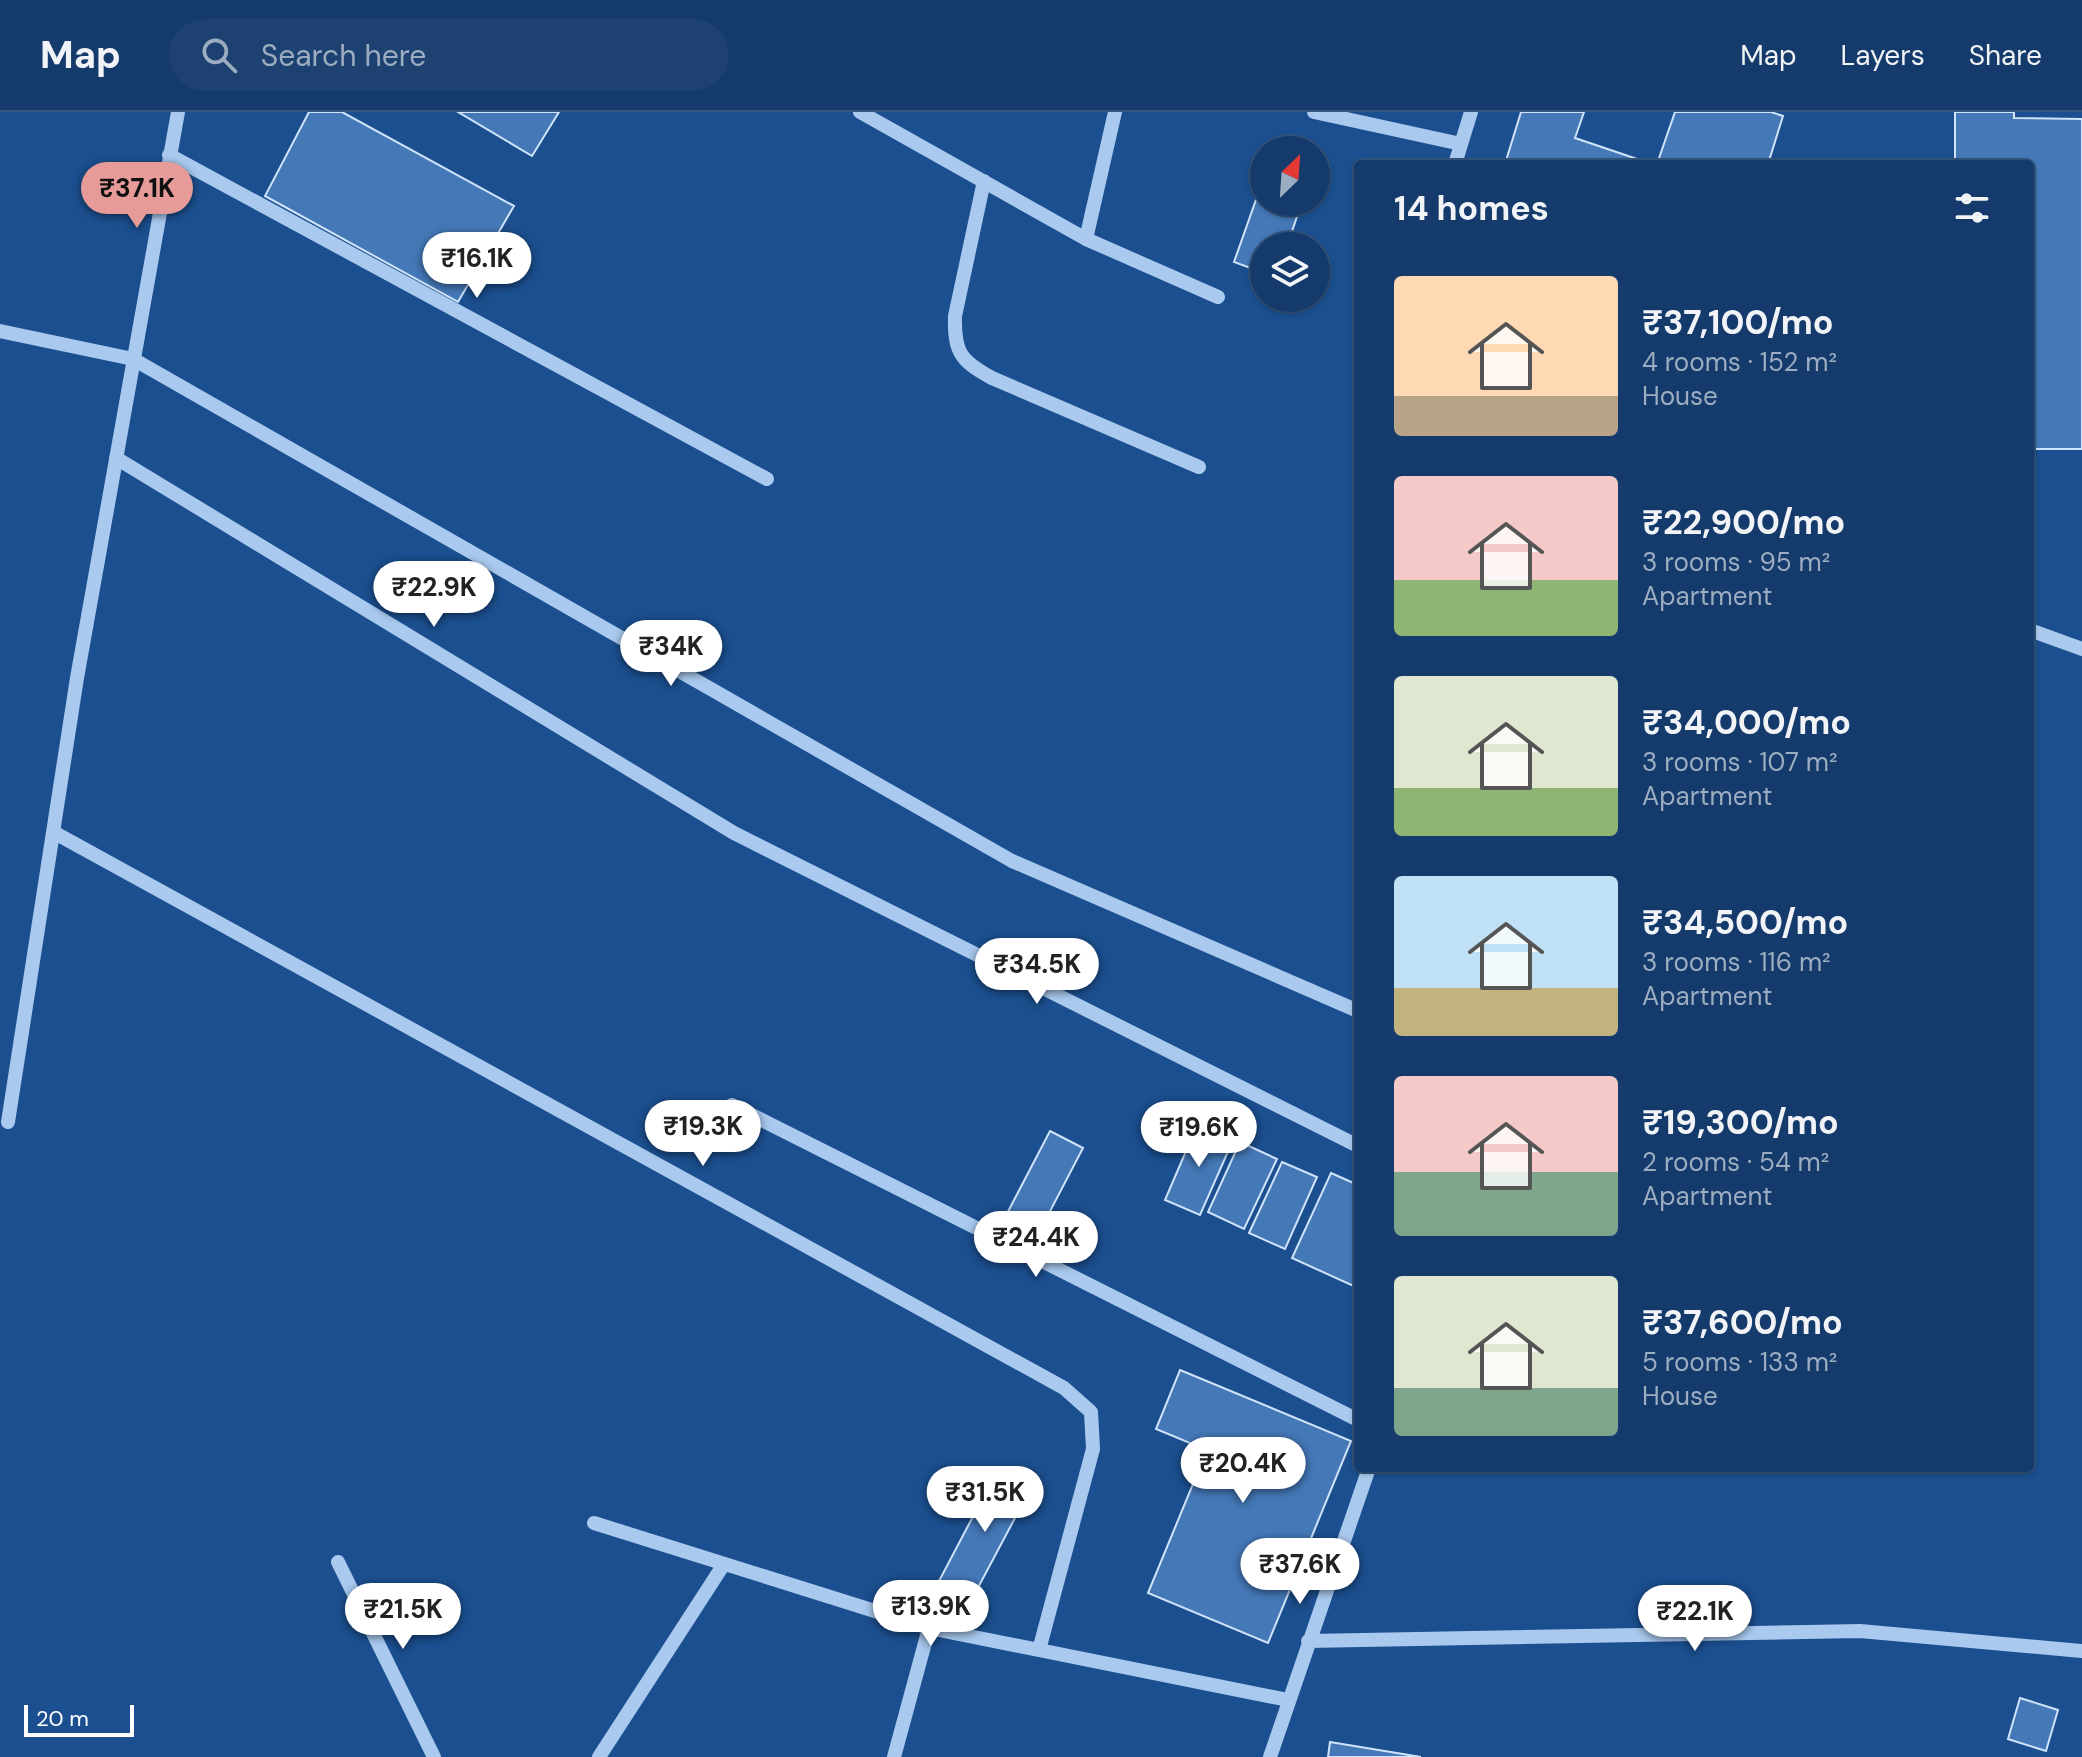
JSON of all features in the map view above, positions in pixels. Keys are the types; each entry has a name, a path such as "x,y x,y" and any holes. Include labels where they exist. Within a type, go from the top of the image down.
{"street":[{"path":"8,1122 77,678 178,112"},
{"path":"860,112 1086,239 1218,297"},
{"path":"1086,239 1115,112"},
{"path":"1314,112 1461,144"},
{"path":"1456,160 1471,112"},
{"path":"169,155 767,479"},
{"path":"984,181 955,316 959,354 972,367 992,378 1199,467"},
{"path":"0,331 133,359 1012,861 1354,1009"},
{"path":"116,458 734,833 1354,1144"},
{"path":"2034,631 2082,649"},
{"path":"55,833 1064,1388 1091,1412 1093,1449 1039,1650"},
{"path":"732,1105 1354,1418"},
{"path":"1270,1757 1368,1472"},
{"path":"594,1523 929,1628 1288,1700"},
{"path":"338,1562 434,1757"},
{"path":"599,1757 724,1564"},
{"path":"894,1757 929,1628"},
{"path":"1308,1641 1860,1631 2082,1651"}],"building":[{"path":"309,112 342,112 514,206 458,302 265,196"},
{"path":"458,112 559,112 532,156"},
{"path":"1521,112 1584,112 1575,138 1640,160 1506,160"},
{"path":"1675,112 1771,112 1783,116 1769,160 1658,160"},
{"path":"1955,112 2014,112 2014,118 2082,119 2082,449 2034,449 2034,160 1955,160"},
{"path":"1250,216 1297,216 1292,232 1250,232 1250,268 1234,262"},
{"path":"1198,1123 1234,1138 1200,1215 1165,1200"},
{"path":"1050,1131 1083,1148 1034,1242 1001,1225"},
{"path":"1240,1142 1277,1159 1244,1229 1208,1212"},
{"path":"1282,1162 1317,1177 1285,1249 1249,1233"},
{"path":"1331,1173 1354,1183 1354,1286 1292,1258"},
{"path":"1180,1370 1351,1441 1268,1643 1148,1593 1207,1450 1156,1429"},
{"path":"998,1469 1032,1486 972,1599 939,1581"},
{"path":"2020,1698 2058,1710 2046,1751 2008,1739"},
{"path":"1330,1742 1421,1757 1328,1757"}]}
